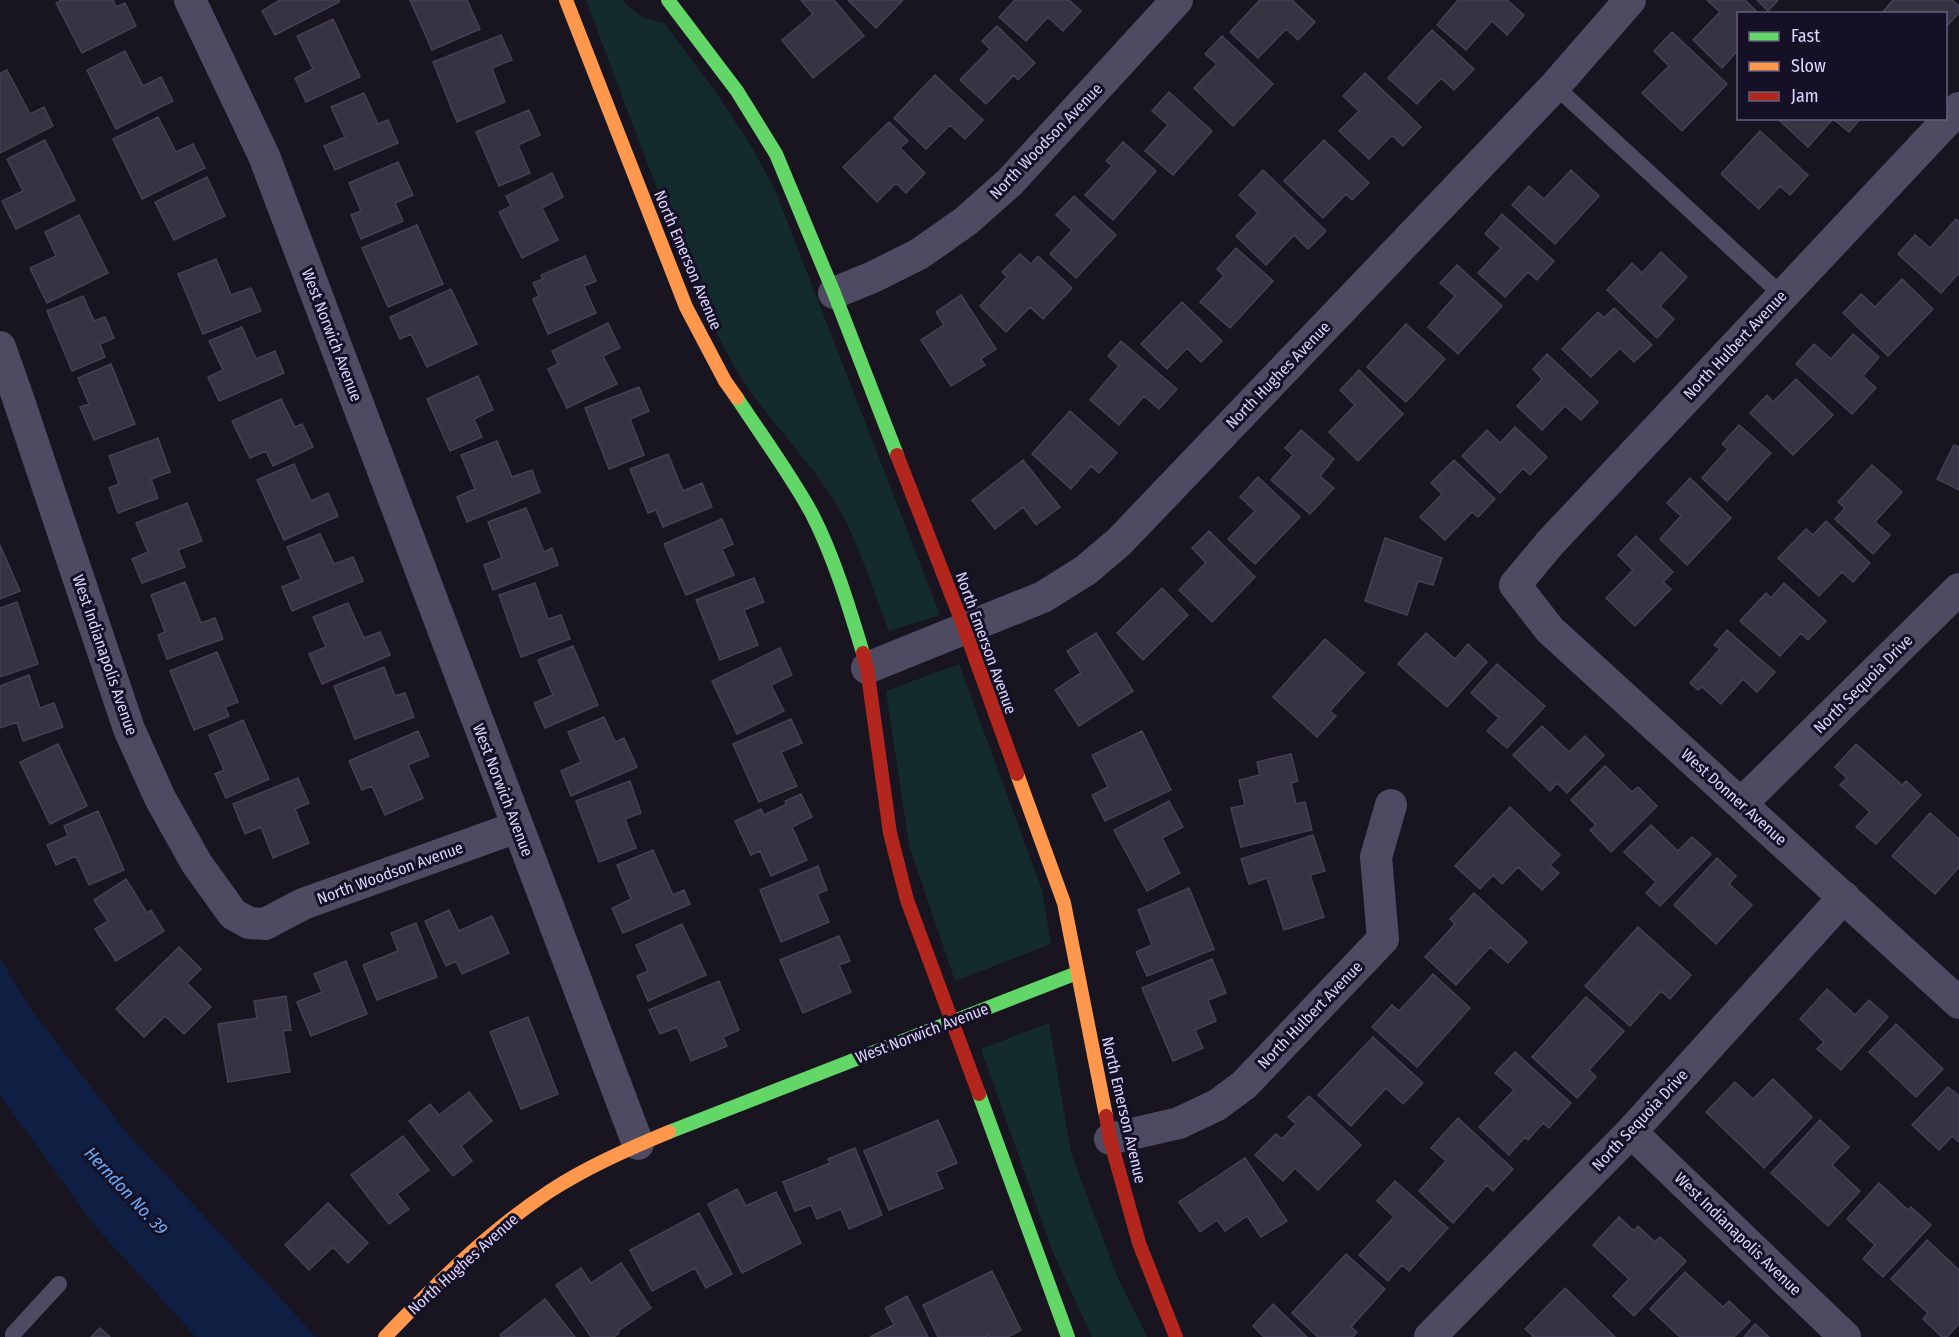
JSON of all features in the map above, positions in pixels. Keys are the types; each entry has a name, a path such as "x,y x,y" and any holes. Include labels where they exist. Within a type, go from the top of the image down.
{"street":[{"name":"West Norwich Avenue","path":"190,0 264,156 638,1144 1077,973"},
{"name":"North Emerson Avenue","path":"566,0 686,307 725,381 776,456 812,515 845,594 867,668 890,832 908,900 1068,1337"},
{"name":"North Woodson Avenue","path":"834,293 919,254 966,221 1010,182 1177,0"},
{"name":"North Hughes Avenue","path":"867,668 1043,597 1086,570 1119,542 1555,86 1630,0"},
{"name":"North Emerson Avenue","path":"671,3 737,91 776,154 834,293 964,630 1064,903 1110,1139 1139,1243 1176,1337"},
{"name":"North Hulbert Avenue","path":"1515,585 1551,543 1782,295 1953,126"},
{"name":"West Indianapolis Avenue","path":"0,347 129,729 160,798 197,864 233,914 249,923 265,924"},
{"name":"West Donner Avenue","path":"1515,585 1550,630 1959,1004"},
{"name":"North Sequoia Drive","path":"1742,804 1959,589"},
{"name":"North Hulbert Avenue","path":"1110,1139 1179,1123 1226,1099 1244,1085 1383,939 1376,857 1391,805"},
{"name":"North Woodson Avenue","path":"265,924 303,904 517,826"},
{"name":"North Sequoia Drive","path":"1430,1337 1631,1132 1844,897"},
{"name":"West Indianapolis Avenue","path":"1631,1132 1845,1337"},
{"name":"North Hughes Avenue","path":"385,1337 434,1286 507,1221 577,1175 638,1144"}],"lane":[{"path":"1555,86 1782,295"},
{"path":"13,1337 13,1334 59,1284"}],"green space":[{"path":"586,0 623,0 644,18 664,23 717,94 751,146 775,190 940,615 889,631 841,512 819,479 752,393 728,355 709,316 669,219"},
{"path":"959,664 1042,890 1051,944 955,981 909,845 886,691"},
{"path":"1049,1023 1071,1153 1117,1276 1147,1337 1092,1337 1052,1250 981,1049"}],"water":[{"name":"Herndon No. 39","path":"0,958 29,1007 126,1132 316,1337 196,1337 94,1225 0,1095"}],"building":[{"path":"62,0 113,0 116,7 125,3 136,26 82,53 56,3"},
{"path":"280,0 339,0 339,2 275,35 262,11"},
{"path":"410,0 467,0 480,29 432,50"},
{"path":"801,0 834,0 864,36 813,78 782,40 813,14"},
{"path":"848,0 903,0 876,28"},
{"path":"1015,0 1069,0 1081,11 1063,31 1048,17 1026,41 999,17"},
{"path":"1260,0 1292,0 1315,22 1298,40 1286,29 1258,58 1230,32"},
{"path":"1458,0 1507,0 1524,15 1507,35 1492,21 1466,50 1437,25"},
{"path":"1707,0 1745,0 1757,12 1737,12 1737,51 1722,68 1693,40 1720,12"},
{"path":"1757,0 1778,0 1768,11"},
{"path":"1893,0 1952,0 1959,6 1959,13 1947,26 1947,12 1883,12"},
{"path":"333,19 360,77 306,102 295,78 313,69 297,36"},
{"path":"997,26 1035,63 1018,80 1014,75 986,104 960,80 990,49 982,41"},
{"path":"1432,30 1474,69 1454,90 1441,78 1417,104 1388,78"},
{"path":"1672,32 1727,84 1682,131 1642,93 1669,66 1654,51"},
{"path":"501,35 512,60 492,68 505,102 457,122 433,62"},
{"path":"1222,36 1273,84 1233,126 1194,88 1217,64 1205,54"},
{"path":"125,51 143,86 161,77 173,101 116,129 87,70"},
{"path":"7,70 30,114 44,107 53,126 0,153 0,73"},
{"path":"1365,73 1421,127 1403,146 1392,135 1369,159 1339,131 1359,111 1343,96"},
{"path":"935,75 983,120 965,139 950,125 926,149 894,118"},
{"path":"1169,92 1212,131 1173,175 1145,151 1168,125 1152,111"},
{"path":"364,93 378,124 388,120 398,143 335,170 324,146 345,137 331,107"},
{"path":"529,110 540,135 518,145 530,173 499,186 476,132"},
{"path":"158,117 176,152 193,144 205,168 142,199 113,139"},
{"path":"1781,120 1832,120 1808,147"},
{"path":"1834,120 1859,120 1849,132"},
{"path":"889,122 908,141 900,148 925,173 906,193 896,183 877,202 843,167"},
{"path":"1760,131 1808,175 1790,195 1780,186 1759,209 1721,174"},
{"path":"45,140 75,200 16,229 2,201 23,191 7,159"},
{"path":"1324,140 1369,183 1352,200 1346,194 1323,218 1284,181"},
{"path":"1123,142 1156,171 1113,220 1085,195 1112,166 1106,161"},
{"path":"398,162 413,195 395,203 403,221 361,239 351,215 361,211 349,183"},
{"path":"1263,170 1326,231 1308,249 1294,235 1266,265 1236,236 1258,213 1239,195"},
{"path":"1571,170 1599,196 1555,244 1512,205 1529,186 1544,199"},
{"path":"552,173 563,197 542,208 558,240 522,258 499,212 511,206 506,196"},
{"path":"207,177 225,216 174,240 155,202"},
{"path":"1074,196 1116,235 1076,278 1050,254 1072,230 1056,215"},
{"path":"1502,214 1554,261 1537,280 1528,272 1505,297 1478,273 1501,248 1485,234"},
{"path":"79,215 108,273 47,303 30,268 56,256 45,232"},
{"path":"1956,219 1959,222 1959,273 1941,293 1898,254 1915,235 1930,248"},
{"path":"417,225 443,284 388,307 362,248"},
{"path":"1236,248 1273,281 1230,328 1200,302 1224,276 1217,269"},
{"path":"1661,252 1687,277 1660,306 1674,319 1657,338 1607,290 1632,263 1642,273"},
{"path":"1020,254 1031,264 1038,256 1072,288 1043,319 1030,307 1006,332 980,306 1007,277 1002,272"},
{"path":"585,256 596,281 584,286 596,313 548,334 533,299 539,296 533,283 543,279 541,275"},
{"path":"216,259 231,295 251,288 261,311 203,334 178,274"},
{"path":"1457,265 1502,306 1458,354 1428,327 1455,296 1440,283"},
{"path":"1902,279 1933,309 1888,356 1843,313 1861,294 1875,307"},
{"path":"451,289 477,344 427,367 411,334 400,339 390,317"},
{"path":"961,295 996,349 981,359 985,365 951,386 921,340 944,325 936,312"},
{"path":"83,296 94,321 105,317 114,338 100,344 105,357 72,371 47,311"},
{"path":"1182,302 1222,341 1201,362 1187,348 1167,369 1141,344"},
{"path":"1614,308 1652,345 1634,362 1620,348 1591,377 1562,349 1598,312 1604,318"},
{"path":"608,323 620,348 603,356 617,384 567,408 548,369 558,364 552,351"},
{"path":"1406,324 1445,359 1406,402 1367,367"},
{"path":"242,327 256,359 275,351 284,373 219,401 208,377 223,370 209,341"},
{"path":"1853,334 1879,357 1863,376 1876,388 1852,414 1796,364 1814,344 1831,359"},
{"path":"1121,341 1177,389 1159,409 1144,396 1119,425 1090,400 1119,366 1108,356"},
{"path":"1547,354 1598,402 1581,420 1565,406 1542,430 1517,406 1542,379 1533,369"},
{"path":"111,364 135,424 94,440 80,407 89,404 78,378"},
{"path":"1359,370 1403,414 1358,461 1329,432 1355,405 1340,390"},
{"path":"478,376 493,410 474,419 482,437 450,451 427,399"},
{"path":"1796,379 1833,415 1793,455 1750,413 1767,395 1773,402"},
{"path":"639,387 649,411 630,419 644,455 609,469 585,408"},
{"path":"281,399 295,427 302,424 313,447 273,466 266,451 250,458 232,421"},
{"path":"1070,411 1117,453 1099,473 1091,466 1071,489 1032,454"},
{"path":"1739,425 1771,453 1727,501 1702,478 1728,449 1722,444"},
{"path":"1515,427 1547,457 1530,475 1523,468 1500,493 1462,456 1487,430 1500,443"},
{"path":"1301,430 1334,459 1320,476 1334,488 1310,514 1271,480 1293,455 1285,448"},
{"path":"158,438 170,472 151,479 158,498 118,513 109,488 119,484 109,456"},
{"path":"497,441 512,477 532,470 540,492 467,522 457,497 475,489 461,455"},
{"path":"1954,445 1959,447 1959,490 1937,479"},
{"path":"668,454 683,491 702,483 712,507 663,527 656,510 648,513 630,469"},
{"path":"1023,460 1060,507 1036,525 1023,507 995,529 972,500"},
{"path":"1454,460 1495,499 1478,517 1472,512 1445,540 1420,517 1442,494 1431,483"},
{"path":"294,464 311,501 328,493 338,516 284,540 257,480"},
{"path":"1872,465 1902,492 1875,522 1890,535 1873,554 1835,519 1845,508 1838,502"},
{"path":"1258,477 1300,517 1255,564 1228,539 1255,511 1240,497"},
{"path":"1690,478 1731,518 1687,565 1660,539 1681,516 1667,503"},
{"path":"187,503 202,541 178,550 185,567 142,583 132,559 148,552 136,523"},
{"path":"526,508 544,552 552,548 558,565 493,590 484,565 502,558 488,522"},
{"path":"722,519 733,544 722,549 734,575 686,595 664,544"},
{"path":"1826,521 1870,563 1853,582 1842,572 1819,596 1778,558 1806,529 1813,535"},
{"path":"1209,531 1255,577 1212,622 1179,590 1206,563 1192,548"},
{"path":"320,534 334,564 353,557 363,581 292,611 282,587 301,579 287,547"},
{"path":"1636,536 1673,572 1663,582 1671,589 1635,626 1606,598 1633,570 1618,555"},
{"path":"1385,538 1442,558 1433,585 1418,581 1407,615 1365,601"},
{"path":"0,545 20,591 0,599"},
{"path":"754,578 764,602 744,610 758,645 720,660 696,600"},
{"path":"185,582 201,623 215,618 223,639 167,659 158,635 165,632 151,595"},
{"path":"535,583 548,619 561,615 570,639 521,657 499,595"},
{"path":"1784,583 1826,621 1808,640 1801,633 1780,656 1740,621 1766,593 1771,598"},
{"path":"1162,588 1188,615 1143,660 1117,633"},
{"path":"17,602 38,664 0,677 0,608"},
{"path":"348,603 364,638 380,632 390,655 322,684 309,654 326,647 313,617"},
{"path":"1727,630 1775,672 1757,692 1743,679 1721,704 1702,687 1698,690 1690,683 1720,649 1714,645"},
{"path":"1096,633 1133,691 1079,726 1055,690 1081,673 1067,651"},
{"path":"1426,633 1455,659 1468,644 1487,662 1447,707 1398,664"},
{"path":"1325,639 1364,673 1330,711 1336,716 1317,737 1273,697"},
{"path":"573,646 598,705 545,728 534,703 553,695 538,660"},
{"path":"780,648 792,675 771,685 784,711 737,734 712,681"},
{"path":"217,652 238,702 225,707 229,716 194,730 170,671"},
{"path":"1497,664 1545,706 1507,748 1487,731 1499,718 1471,693"},
{"path":"384,667 395,696 405,693 414,717 355,739 334,686"},
{"path":"29,675 40,708 54,703 63,727 23,741 17,722 0,728 0,686"},
{"path":"604,717 615,742 624,738 637,767 571,796 561,771 581,762 568,732"},
{"path":"791,719 802,743 781,752 797,786 759,802 733,744"},
{"path":"243,720 269,779 226,798 215,774 224,770 209,735"},
{"path":"1542,726 1569,752 1585,736 1604,755 1567,793 1557,783 1550,791 1513,755"},
{"path":"418,731 429,756 408,765 423,798 385,815 372,786 362,790 349,761"},
{"path":"1142,731 1171,790 1105,821 1092,795 1108,787 1092,755"},
{"path":"58,744 87,806 50,824 20,762"},
{"path":"1856,744 1902,785 1906,781 1921,795 1876,844 1856,827 1870,812 1840,785 1847,778 1835,767"},
{"path":"1291,754 1298,781 1291,783 1296,804 1305,802 1312,830 1241,847 1231,808 1245,805 1239,780 1260,775 1257,762"},
{"path":"1605,766 1632,792 1638,787 1657,806 1611,852 1590,830 1596,825 1571,800"},
{"path":"298,778 309,803 295,809 309,843 273,858 261,827 245,834 233,804"},
{"path":"630,781 641,813 625,819 636,848 599,862 576,801"},
{"path":"801,794 812,817 792,827 807,860 771,876 760,851 751,855 735,821 761,809 764,815 787,804 785,801"},
{"path":"1169,801 1183,827 1162,838 1180,873 1147,891 1114,830"},
{"path":"1510,807 1560,855 1550,865 1559,873 1542,890 1518,867 1502,884 1493,875 1480,889 1455,866"},
{"path":"98,811 124,870 89,885 76,856 56,865 47,845 68,836 64,826"},
{"path":"1930,813 1959,839 1959,867 1935,894 1892,856"},
{"path":"1651,825 1678,851 1692,837 1711,854 1660,906 1646,893 1656,882 1624,852"},
{"path":"1313,835 1325,871 1310,875 1324,917 1284,930 1267,878 1249,884 1241,859"},
{"path":"653,850 673,895 684,890 690,904 623,933 612,908 631,899 617,865"},
{"path":"1717,858 1736,876 1729,884 1752,905 1716,944 1674,905"},
{"path":"818,866 827,890 817,894 829,922 781,942 760,890"},
{"path":"126,879 147,913 151,910 164,931 116,961 95,929 108,921 94,900"},
{"path":"1189,888 1214,949 1147,976 1136,952 1152,945 1138,910"},
{"path":"1474,893 1527,942 1508,963 1490,947 1456,985 1425,957 1455,924 1450,919"},
{"path":"449,910 459,931 492,916 509,953 462,974 456,961 446,966 425,921"},
{"path":"416,923 437,977 377,1000 363,965 398,951 391,933"},
{"path":"682,924 706,975 648,1001 637,976 648,971 636,945"},
{"path":"1638,927 1691,975 1670,999 1661,991 1630,1026 1585,986"},
{"path":"839,936 850,961 839,965 851,992 803,1013 780,960"},
{"path":"179,947 201,969 187,983 211,1007 184,1034 165,1016 144,1037 116,1009"},
{"path":"1212,959 1226,993 1208,1000 1216,1021 1195,1030 1203,1048 1173,1061 1142,988"},
{"path":"346,961 367,1014 311,1036 297,1002 322,992 314,974"},
{"path":"1433,974 1470,1008 1417,1067 1372,1027 1392,1005 1399,1011"},
{"path":"719,981 739,1030 723,1037 727,1046 691,1061 677,1027 660,1034 649,1010"},
{"path":"1827,989 1855,1015 1869,1000 1888,1017 1841,1070 1817,1049 1824,1042 1800,1019"},
{"path":"286,996 291,1030 283,1031 290,1072 228,1082 218,1024 257,1018 254,1001"},
{"path":"1586,997 1624,1031 1589,1070 1596,1077 1577,1098 1532,1057"},
{"path":"528,1017 558,1094 521,1109 490,1032"},
{"path":"1896,1024 1943,1069 1916,1097 1869,1052"},
{"path":"1373,1037 1423,1083 1403,1104 1386,1088 1351,1126 1318,1095"},
{"path":"1515,1052 1571,1103 1549,1128 1543,1123 1528,1140 1525,1137 1509,1155 1479,1127 1514,1090 1495,1073"},
{"path":"1773,1079 1812,1117 1764,1168 1706,1112 1735,1082 1753,1099"},
{"path":"1948,1087 1959,1096 1959,1142 1952,1136 1939,1150 1912,1125"},
{"path":"469,1092 492,1121 461,1146 472,1161 453,1176 409,1121 430,1104 439,1115"},
{"path":"1309,1096 1361,1145 1318,1190 1295,1168 1283,1181 1255,1155 1276,1134 1282,1139 1296,1124 1288,1117"},
{"path":"1458,1118 1513,1169 1493,1191 1487,1185 1453,1223 1419,1191 1446,1161 1431,1148"},
{"path":"938,1120 957,1163 936,1172 943,1188 889,1210 864,1151"},
{"path":"1820,1120 1849,1147 1832,1165 1860,1191 1828,1226 1771,1173"},
{"path":"403,1136 429,1170 397,1194 409,1209 389,1224 351,1175"},
{"path":"855,1148 882,1215 849,1229 841,1209 817,1219 811,1205 795,1211 783,1182 830,1163 828,1159"},
{"path":"1245,1158 1287,1221 1261,1237 1247,1216 1225,1231 1217,1220 1200,1232 1179,1202"},
{"path":"1395,1181 1448,1228 1409,1271 1402,1265 1388,1281 1359,1255 1394,1217 1377,1201"},
{"path":"1879,1183 1908,1210 1911,1207 1931,1225 1883,1277 1863,1259 1875,1245 1847,1219"},
{"path":"737,1189 746,1206 776,1192 801,1243 742,1273 708,1204"},
{"path":"328,1203 368,1243 348,1263 333,1247 309,1270 285,1245"},
{"path":"699,1213 732,1274 706,1288 695,1268 652,1291 630,1250"},
{"path":"1619,1217 1634,1231 1638,1226 1655,1242 1660,1237 1686,1261 1634,1316 1613,1296 1629,1279 1593,1245"},
{"path":"1927,1240 1959,1270 1959,1324 1947,1337 1942,1337 1923,1319 1928,1313 1891,1279"},
{"path":"1346,1254 1385,1289 1351,1327 1357,1332 1353,1337 1318,1337 1292,1313"},
{"path":"621,1263 651,1308 618,1331 619,1333 614,1337 591,1337 556,1285 581,1268 591,1283"},
{"path":"992,1271 1021,1330 1008,1337 990,1337 989,1335 986,1337 938,1337 923,1305"},
{"path":"1685,1272 1723,1307 1729,1301 1750,1321 1734,1337 1680,1337 1650,1309"},
{"path":"1565,1288 1615,1337 1532,1337 1525,1329"},
{"path":"907,1296 928,1337 870,1337 894,1325 885,1308"},
{"path":"545,1299 575,1337 501,1337 500,1335"},
{"path":"1273,1304 1307,1337 1264,1337 1253,1326"},
{"path":"1755,1324 1769,1337 1744,1337"},
{"path":"100,1328 110,1337 91,1337"}],"traffic: fast":[{"path":"668,0 737,91 776,154 834,293 897,455"},
{"path":"737,398 785,470 820,530 847,600 863,653"},
{"path":"669,1132 1077,973"},
{"path":"979,1094 1068,1337"}],"traffic: slow":[{"path":"566,0 686,307 725,381 737,398"},
{"path":"1017,774 1064,903 1106,1116"},
{"path":"385,1337 463,1260 527,1207 593,1166 669,1132"}],"traffic: jam":[{"path":"897,455 965,630 1017,774"},
{"path":"863,653 890,833 907,900 979,1094"},
{"path":"1106,1116 1110,1139 1139,1243 1176,1337"}]}
